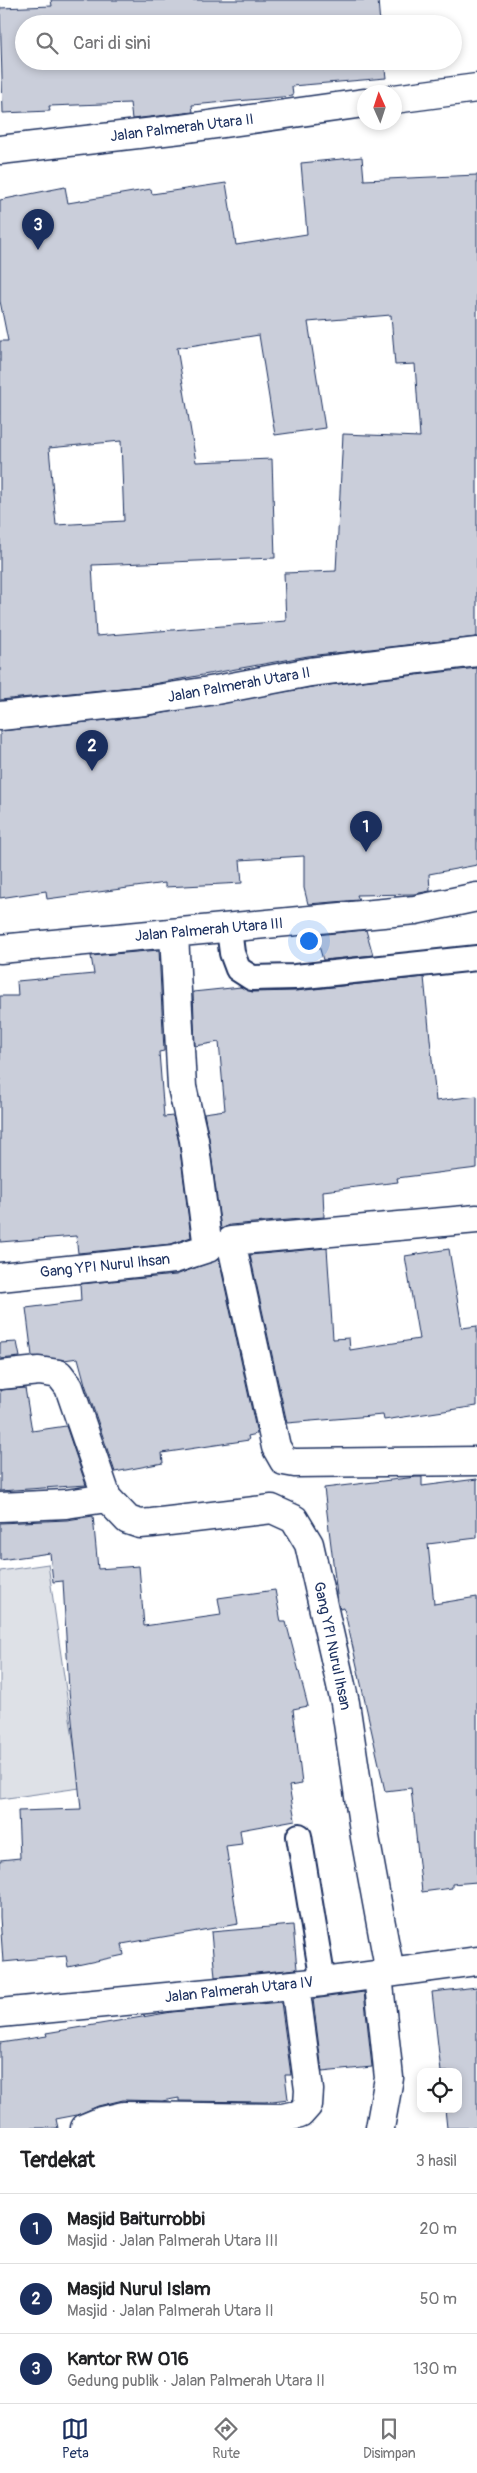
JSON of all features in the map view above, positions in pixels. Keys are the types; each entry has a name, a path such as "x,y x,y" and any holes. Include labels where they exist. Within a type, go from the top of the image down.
{"street":[{"path":"402,98 477,88"},
{"name":"Jalan Palmerah Utara II","path":"0,150 181,129 357,104"},
{"name":"Jalan Palmerah Utara II","path":"0,716 144,701 216,690 310,672 477,652"},
{"name":"Jalan Palmerah Utara III","path":"0,949 416,910 477,897"},
{"name":"Gang YPI Nurul Ihsan","path":"0,1277 174,1259 208,1248 194,1140 182,1087 174,934"},
{"path":"477,1219 231,1241 276,1447 284,1460 295,1463 477,1461"},
{"name":"Gang YPI Nurul Ihsan","path":"0,1375 39,1372 59,1374 69,1387 107,1498 128,1520 140,1524 272,1509 294,1519 309,1544 345,1703 384,1974 389,2078 380,2128"},
{"path":"0,1507 66,1504 107,1498"},
{"name":"Jalan Palmerah Utara IV","path":"0,2013 323,1982 477,1961"},
{"path":"85,2128 102,2121 123,2116 274,2118 300,2114 308,2105 309,2090 295,1985"}],"lane":[{"path":"229,929 232,953 238,969 252,978 296,977 477,958"},
{"path":"299,1836 323,1982"}],"shaded area":[{"path":"48,1564 80,1788 0,1799 0,1571"}],"building":[{"path":"51,0 378,0 379,15 15,15 15,70 385,70 386,78 292,86 293,96 192,105 193,112 132,119 130,103 49,106 50,111 3,113 0,8 52,6"},
{"path":"362,157 364,180 477,175 477,637 308,656 142,686 0,700 0,341 8,341 0,301 0,200 65,187 68,203 151,189 152,194 226,183 236,245 307,234 301,163","holes":["391,315 395,365 415,364 420,437 343,434 336,571 284,573 286,621 96,636 92,565 275,558 272,459 196,462 177,348 259,335 275,435 325,428 308,322","121,441 124,521 56,525 49,448"]},
{"path":"477,668 477,865 429,874 430,891 414,894 357,895 359,900 308,904 304,888 304,856 240,860 242,883 165,887 165,883 47,899 46,891 0,898 0,731 146,716 312,687"},
{"path":"366,930 373,955 323,960 316,935"},
{"path":"159,950 164,1051 159,1052 164,1117 173,1116 179,1143 191,1237 171,1244 78,1253 76,1236 0,1242 0,996 18,996 17,981 94,974 91,956"},
{"path":"424,977 436,1101 477,1096 477,1168 397,1178 398,1182 323,1191 324,1217 230,1225 221,1229 204,1113 225,1110 219,1042 195,1046 193,992 241,987 252,992 296,991"},
{"path":"327,1248 333,1339 349,1338 350,1350 419,1339 405,1256 449,1249 462,1328 477,1326 477,1406 384,1420 383,1415 287,1423 250,1255"},
{"path":"219,1259 257,1434 248,1436 249,1440 162,1453 163,1463 115,1472 78,1358 64,1360 32,1356 26,1308 81,1301 80,1284 176,1275"},
{"path":"17,1342 20,1357 0,1359 0,1343"},
{"path":"25,1388 32,1431 66,1426 86,1485 0,1491 0,1390"},
{"path":"422,1477 422,1486 477,1479 477,1538 428,1544 434,1604 477,1597 477,1882 452,1884 452,1888 422,1892 411,1788 385,1791 344,1608 340,1609 338,1603 324,1488"},
{"path":"93,1516 98,1569 139,1566 144,1626 221,1615 218,1598 275,1590 281,1622 286,1622 308,1706 293,1709 302,1784 289,1786 295,1820 240,1830 242,1844 226,1846 238,1924 122,1944 124,1955 68,1967 66,1956 3,1962 0,1917 0,1860 20,1858 18,1811 81,1809 69,1691 63,1581 53,1582 50,1553 0,1560 0,1523 67,1520"},
{"path":"293,1925 297,1969 215,1977 211,1932"},
{"path":"477,1987 477,2128 447,2128 445,2113 462,2113 462,2068 441,2068 432,1992"},
{"path":"364,1992 372,2067 322,2072 313,1999"},
{"path":"281,2002 291,2075 285,2075 288,2099 265,2102 179,2101 179,2098 162,2101 123,2100 98,2106 77,2115 56,2119 58,2128 0,2128 0,2043 47,2036 46,2033 172,2012"}],"place":[{"name":"Kantor RW 016","path":"38,250"},
{"name":"Masjid Nurul Islam","path":"92,771"},
{"name":"Masjid Baiturrobbi","path":"366,852"}]}
